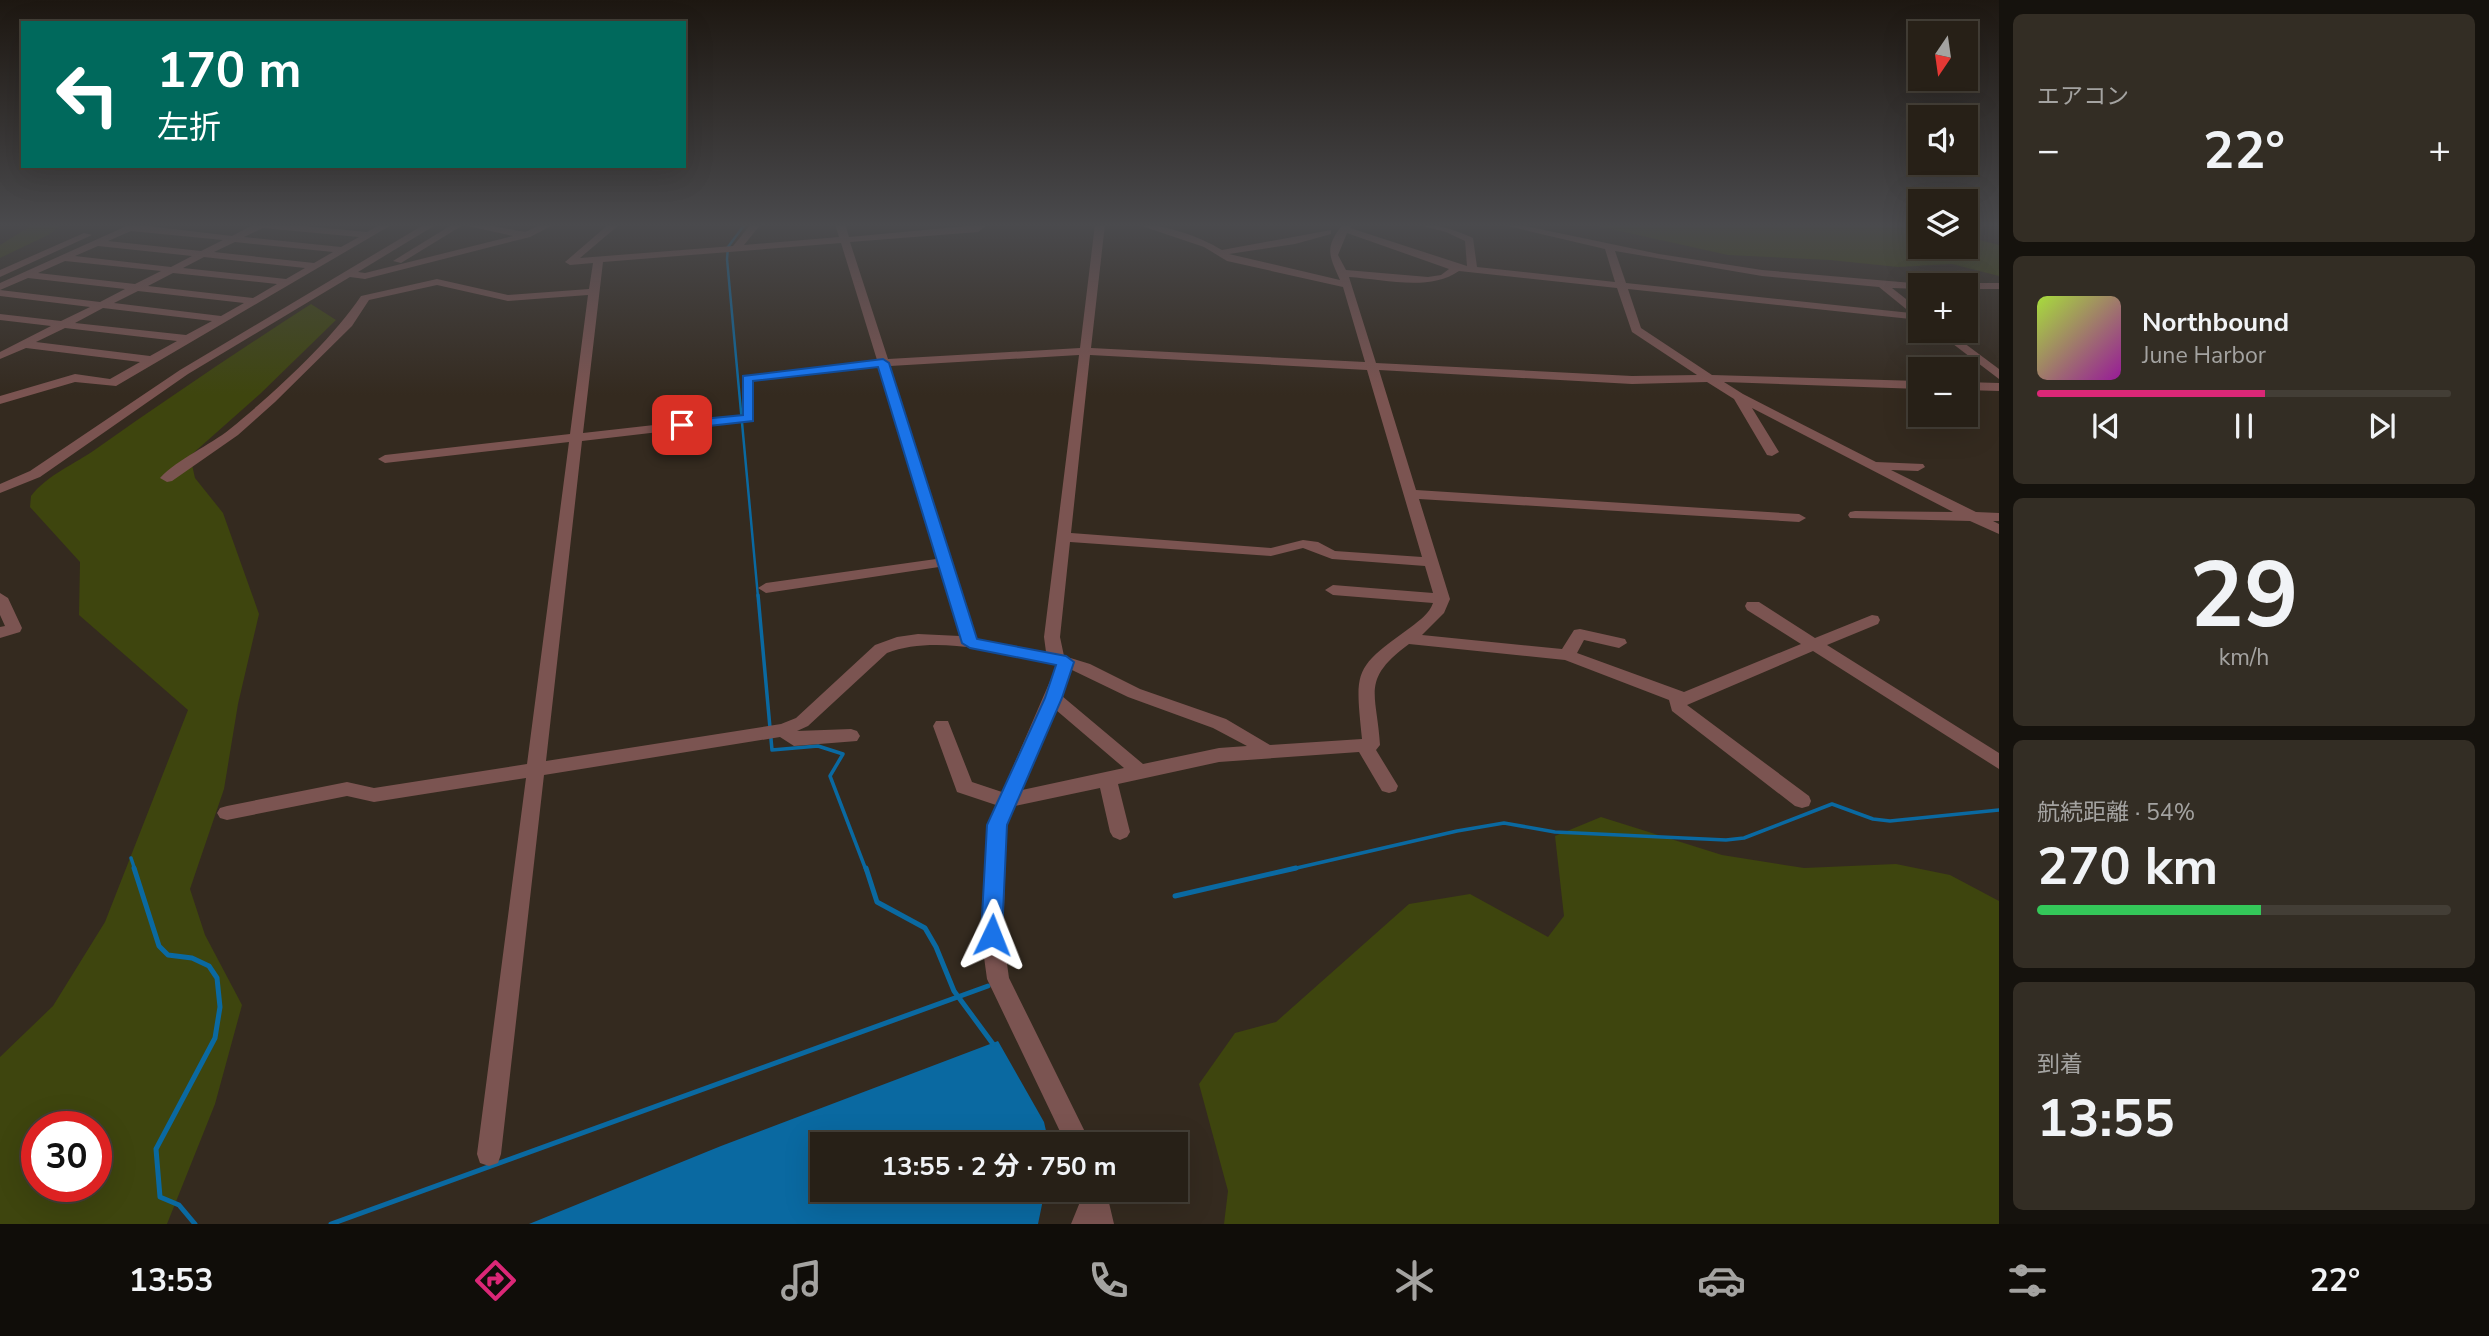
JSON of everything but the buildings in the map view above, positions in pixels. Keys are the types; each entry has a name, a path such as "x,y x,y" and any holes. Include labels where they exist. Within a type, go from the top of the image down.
{"street":[{"path":"83,281 255,301"},
{"path":"0,356 149,281"},
{"path":"279,281 287,282"},
{"path":"2,490 29,478 74,450 184,372 335,281"},
{"path":"489,1154 595,281"},
{"path":"858,281 970,643"},
{"path":"1073,1132 998,979 992,935 997,825 1053,698 1061,660 1052,638 1095,281"},
{"path":"942,726 964,787 1010,800 1219,755 1371,745 1367,680 1385,652 1439,610 1442,599 1345,281"},
{"path":"1586,281 1908,315"},
{"path":"1621,281 1636,330 1739,397 1999,530"},
{"path":"1838,281 1908,286"},
{"path":"0,400 75,378 113,383 287,282"},
{"path":"167,478 245,422 339,333 365,298 437,282 508,298 594,292"},
{"path":"1882,285 1908,306"},
{"path":"1978,286 1999,286"},
{"path":"0,293 223,319"},
{"path":"0,317 188,339"},
{"path":"1957,343 1999,375"},
{"path":"24,344 152,360"},
{"path":"385,459 749,418 747,378 883,363 1088,352 1632,380 1711,378 1908,385"},
{"path":"1978,386 1999,387"},
{"path":"1739,397 1772,452"},
{"path":"1872,465 1918,467"},
{"path":"1410,494 1799,518"},
{"path":"1855,515 1999,517"},
{"path":"1065,537 1271,552 1308,545 1332,555 1431,562"},
{"path":"766,588 945,562"},
{"path":"1333,590 1442,599"},
{"path":"0,598 14,628 0,634"},
{"path":"1753,606 1999,762"},
{"path":"1802,801 1678,708 1677,702 1872,620"},
{"path":"1567,655 1580,634 1619,643"},
{"path":"1404,638 1567,655 1685,699"},
{"path":"227,813 347,789 374,795 784,730 802,722 891,643 918,639 970,643 1061,660 1091,670 1131,692 1195,715 1256,743 1266,751"},
{"path":"1053,698 1139,771"},
{"path":"784,730 794,739 851,736"},
{"path":"1365,747 1389,786"},
{"path":"1107,778 1120,832"},
{"path":"1084,1224 1091,1202"},
{"path":"1096,1202 1101,1224"}],"green space":[{"path":"311,304 336,320 260,394 190,456 195,478 223,513 259,614 238,704 224,789 190,889 205,935 242,1005 215,1104 167,1224 0,1224 0,1057 53,1006 105,922 188,710 79,615 80,562 30,507 31,496 53,476"},
{"path":"1601,817 1722,855 1804,868 1896,864 1950,875 1999,901 1999,1224 1224,1224 1228,1191 1199,1084 1235,1033 1276,1022 1409,904 1470,894 1548,937 1564,916 1555,836"}],"water":[{"path":"998,1041 1044,1122 1046,1132 810,1132 810,1202 1043,1202 1038,1224 529,1224 721,1146"}],"waterway":[{"path":"729,281 758,597"},
{"path":"758,595 772,750 818,746 843,754 830,776 866,870"},
{"path":"1288,870 1457,831 1504,823 1555,832 1726,840 1744,838 1832,804 1873,819 1890,821 1999,810"},
{"path":"131,858 135,870"},
{"path":"134,868 159,946 168,955 192,958 209,966 217,978 220,1007 215,1038 156,1149 160,1197 179,1205 195,1224"},
{"path":"866,868 877,902 925,928 958,997"},
{"path":"1175,896 1296,868"},
{"path":"958,997 988,986"},
{"path":"331,1224 958,997"},
{"path":"958,997 993,1044"}],"route":[{"path":"682,425 749,418 747,378 883,363 970,643 1066,662 1010,800 997,825 992,935"}]}
